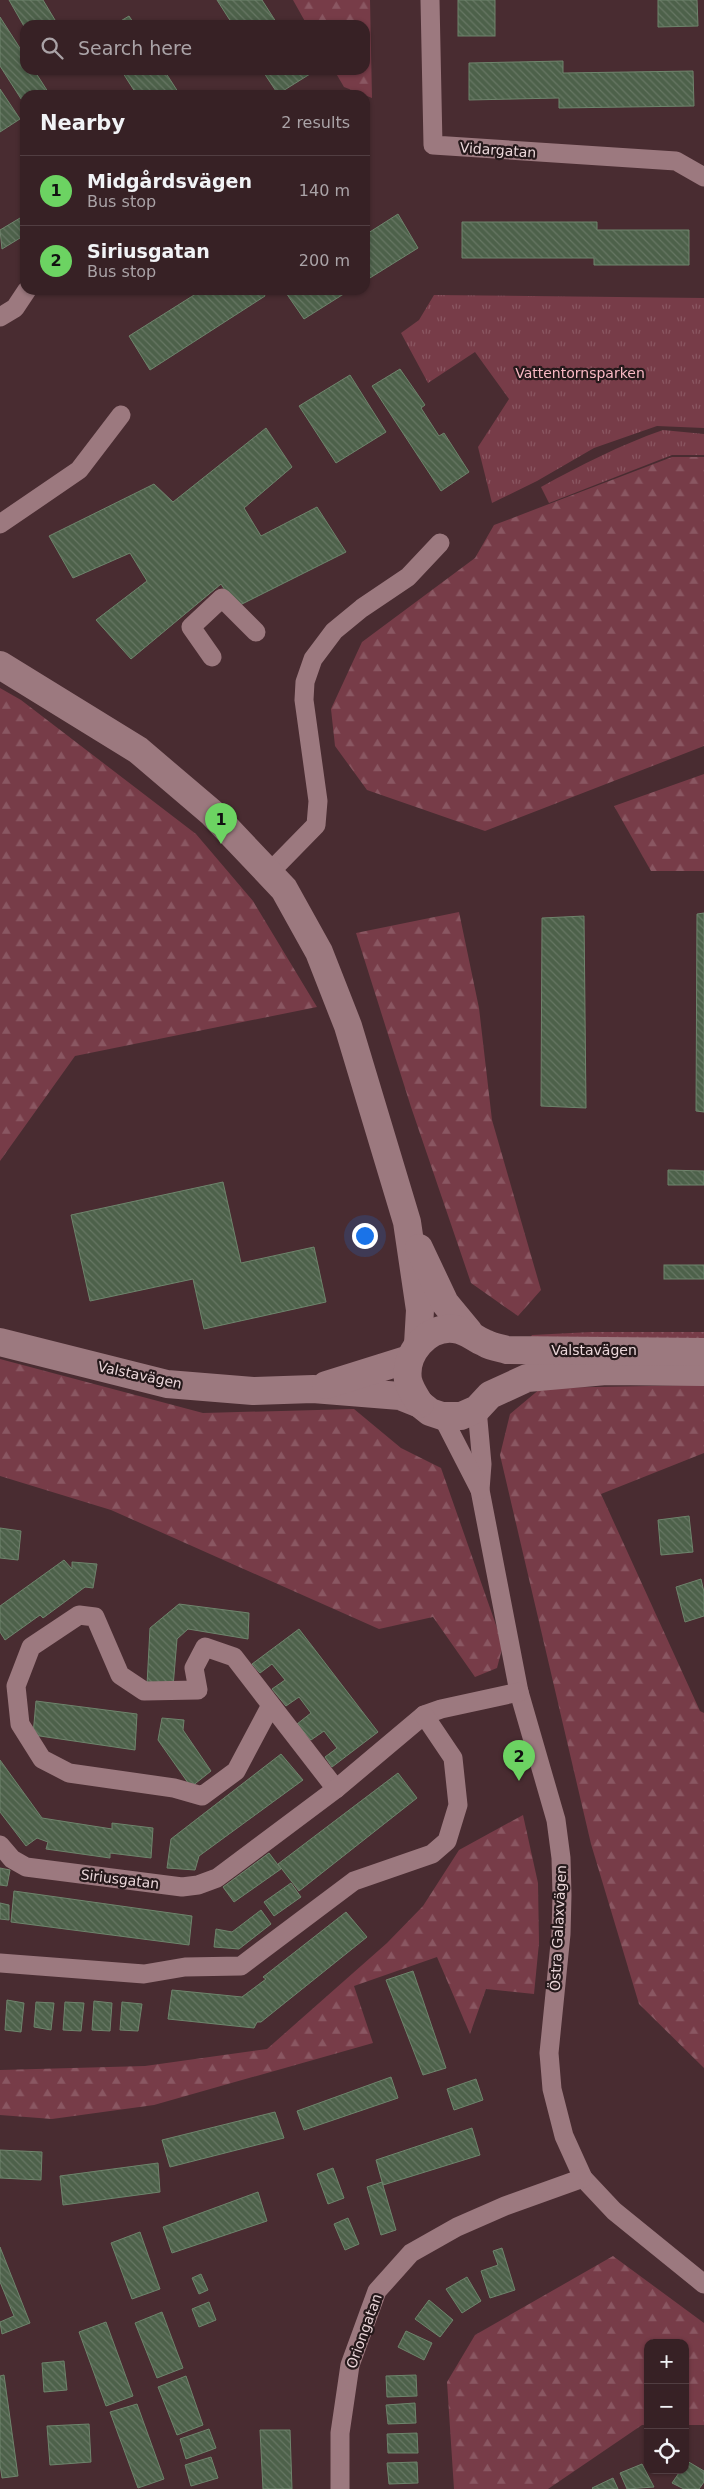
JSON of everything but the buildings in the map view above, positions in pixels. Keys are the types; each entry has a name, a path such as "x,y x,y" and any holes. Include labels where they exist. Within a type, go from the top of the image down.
{"street":[{"name":"Vidargatan","path":"430,0 433,145 676,161 704,177"},
{"path":"0,317 15,308 24,295"},
{"path":"0,524 79,470 121,415"},
{"path":"269,873 316,825 318,801 304,700 305,682 313,659 334,631 362,608 408,577 440,543"},
{"path":"212,657 190,627 222,598 256,632"},
{"path":"0,666 138,750 212,813 284,889 320,952 348,1026 407,1222 420,1310 408,1378 411,1391 431,1410"},
{"path":"407,1222 446,1303 493,1359 495,1377 484,1402"},
{"name":"Valstavägen","path":"313,1389 414,1352 433,1333 451,1329 507,1350 704,1352"},
{"name":"Valstavägen","path":"0,1342 167,1384 253,1391 313,1389 400,1396 431,1410 461,1416 527,1378 606,1371 704,1372"},
{"name":"Östra Galaxvägen","path":"484,1402 480,1490 519,1692 556,1820 561,1858 560,1934 549,2053 551,2080 564,2136 583,2178 620,2216 704,2284"},
{"name":"Östra Galaxvägen","path":"431,1410 480,1490"},
{"path":"271,1705 236,1771 202,1796 174,1788 69,1772 42,1760 20,1724 16,1686 30,1647 79,1614 95,1617 120,1675 144,1691 198,1690 194,1668 205,1646 234,1657 336,1789"},
{"name":"Siriusgatan","path":"0,1845 12,1859 26,1867 182,1887 198,1885 218,1878 336,1789 424,1715 441,1709 519,1692"},
{"path":"0,1963 144,1974 185,1967 241,1966 354,1881 432,1854 448,1841 458,1805 452,1758 424,1715"},
{"name":"Oriongatan","path":"340,2489 340,2434 350,2365 377,2291 411,2253 457,2227 505,2206 583,2178"}],"green space":[{"path":"293,0 370,0 372,98 370,97 370,90 352,90 344,87 337,75 370,75 370,20 304,20"},
{"name":"Vattentornsparken","path":"434,295 704,298 704,428 657,426 594,448 537,481 492,503 478,447 509,399 475,352 428,383 401,333 419,320"},
{"path":"663,430 704,434 704,455 672,455 549,503 541,487 601,456"},
{"path":"672,457 704,457 704,746 485,831 367,790 335,746 331,709 362,642 475,558 494,525"},
{"path":"0,688 21,700 196,834 253,901 317,1007 75,1056 0,1161"},
{"path":"704,774 704,871 651,871 614,806"},
{"path":"459,912 479,1008 492,1120 541,1290 518,1316 471,1283 411,1107 356,933"},
{"path":"591,1332 704,1332 704,1343 526,1344 532,1335"},
{"path":"0,1359 203,1413 354,1409 401,1448 441,1468 503,1645 497,1668 475,1677 433,1617 379,1629 111,1510 0,1476"},
{"path":"704,1385 704,1453 601,1494 700,1711 704,1713 704,2068 639,2004 591,1844 500,1455 510,1414 541,1388"},
{"path":"523,1815 538,1883 539,1943 534,1994 486,1989 470,2034 437,1957 354,1986 373,2043 154,2105 52,2119 0,2115 0,2070 145,2066 267,2049 387,1943 423,1906 459,1850"},
{"path":"613,2256 704,2323 704,2425 689,2425 689,2339 644,2339 644,2425 548,2489 454,2489 447,2382 475,2335"}],"place":[{"name":"Midgårdsvägen","path":"221,844"},
{"name":"Siriusgatan","path":"519,1781"}]}
